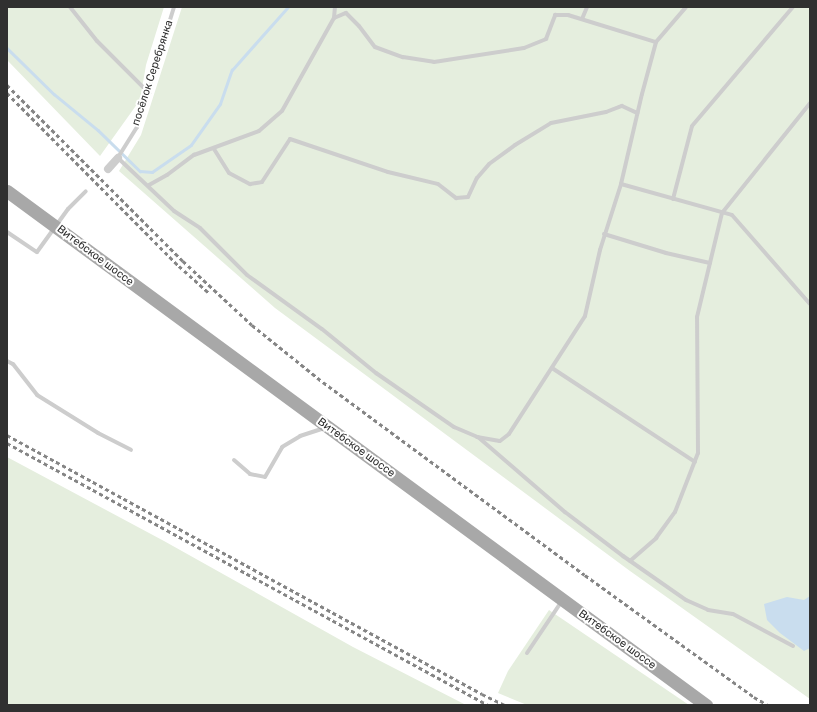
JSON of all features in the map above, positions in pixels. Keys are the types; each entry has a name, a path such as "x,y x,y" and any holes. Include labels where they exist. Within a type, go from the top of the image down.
{"main road":[{"name":"Витебское шоссе","path":"7,191 706,705"}],"street":[{"path":"108,169 118,158"}],"lane":[{"path":"70,7 97,40 149,93"},
{"name":"посёлок Серебрянка","path":"118,158 137,127 149,93 174,7"},
{"path":"149,185 167,175 194,155 214,149 259,131 282,111 334,18 335,7"},
{"path":"582,19 587,7"},
{"path":"118,158 149,185 174,211 200,228 247,275 322,328 376,373 454,427 477,437 500,441 509,434 585,316 604,234 621,184 637,113 656,42 686,7"},
{"path":"673,199 692,126 793,7"},
{"path":"334,18 346,14 360,26 375,47 403,57 434,62 524,48 546,39 555,15 568,15 656,42"},
{"path":"630,561 656,538 675,512 698,453 697,317 722,213 810,103"},
{"path":"214,149 229,173 250,184 262,182 290,139 388,172 438,184 456,198 468,198 477,178 489,164 515,145 551,123 606,112 622,106 637,113"},
{"path":"621,184 732,216 810,304"},
{"path":"7,232 37,252 68,209 86,191"},
{"path":"604,234 666,253 710,263"},
{"path":"7,361 13,364 37,395 98,433 131,450"},
{"path":"552,368 695,462"},
{"path":"234,460 250,474 265,477 282,447 300,436 327,427"},
{"path":"477,437 565,512 630,561 686,600 708,610 733,614 793,646"},
{"path":"526,653 562,600"}],"green space":[{"path":"7,7 164,7 146,65 140,100 100,156 7,60"},
{"path":"182,7 810,7 810,699 630,571 275,308 119,171 141,135"},
{"path":"7,457 164,541 353,647 466,705 7,705"},
{"path":"549,610 689,705 527,705 498,693 508,671"}],"water":[{"path":"810,596 810,648 804,651 780,633 767,620 764,604 787,597 804,600"}],"waterway":[{"path":"7,48 54,94 98,130 140,171 152,172 191,145 220,104 232,70 288,7"}],"railway":[{"path":"7,85 183,261 252,325 323,382 585,575 754,697 768,705"},
{"path":"7,93 179,266 209,293"},
{"path":"7,435 482,694 505,705"},
{"path":"7,443 488,705"}]}
